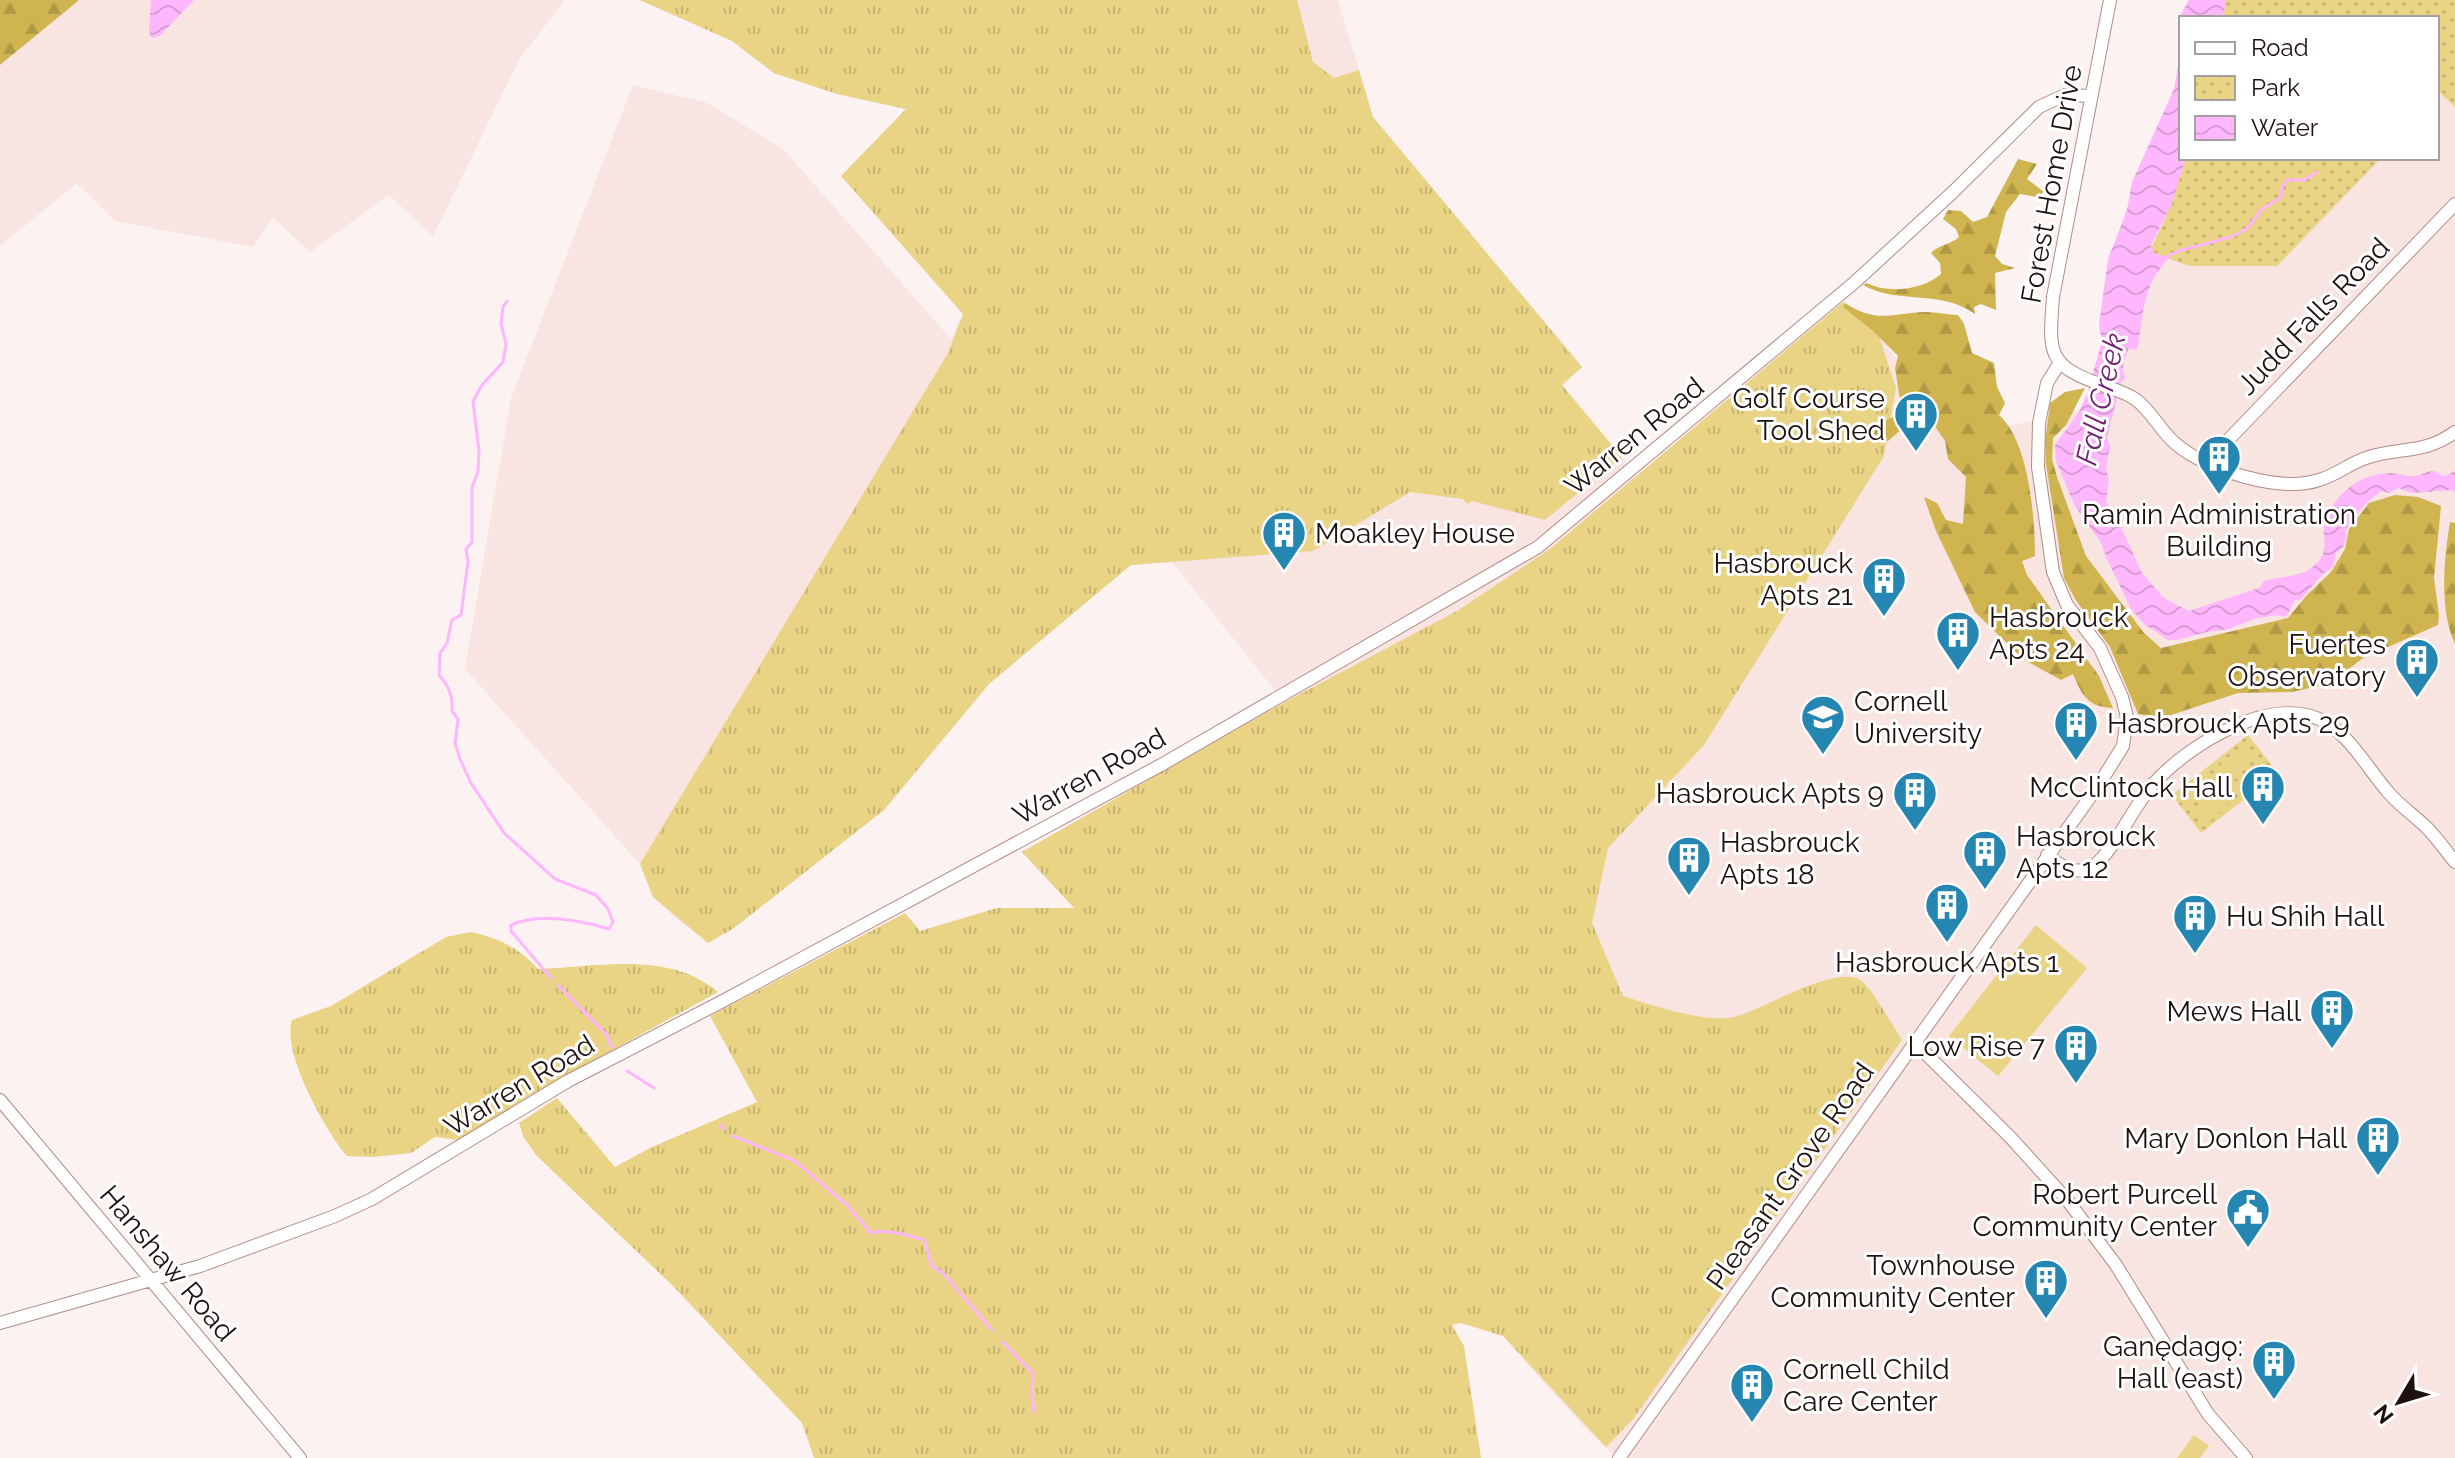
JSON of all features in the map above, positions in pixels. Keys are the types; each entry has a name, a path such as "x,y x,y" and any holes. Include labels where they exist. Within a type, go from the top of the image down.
{"street":[{"name":"Forest Home Drive","path":"2059,364 2052,339 2053,297 2110,0"},
{"name":"Warren Road","path":"0,1323 151,1281 250,1248 372,1199 581,1074 749,988 1133,780 1538,547 1855,282 2039,107 2065,95 2091,96"},
{"name":"Judd Falls Road","path":"2207,462 2455,204"},
{"path":"2059,364 2081,377 2124,393 2144,406 2176,444 2207,462 2252,479 2288,484 2312,482 2368,457 2420,449 2455,432"},
{"name":"Pleasant Grove Road","path":"1619,1458 2116,759 2127,731 2126,709 2100,648 2063,597 2053,572 2038,467 2038,438 2047,383 2059,364"},
{"path":"2047,855 2066,869 2077,872 2093,867 2153,784 2192,750 2231,727 2261,718 2296,715 2316,717 2337,730 2390,795 2434,836 2455,862"},
{"path":"1914,1042 2011,1138 2068,1201 2116,1265 2208,1414 2246,1458"},
{"name":"Hanshaw Road","path":"0,1100 300,1458"}],"shaded area":[{"path":"77,0 565,0 520,58 433,236 389,195 310,252 273,217 253,247 115,221 77,183 0,246 0,65"},
{"name":"Cornell University","path":"640,0 1338,0 1373,117 1582,367 1562,386 1637,476 1843,302 1877,330 1949,440 2095,406 2180,160 2439,160 2439,16 2205,16 2207,0 2455,0 2455,1458 1617,1458 1583,1426 1503,1336 1461,1323 1452,1324 1222,989 1022,852 1285,703 1171,561 1131,565 989,684 884,810 734,928 708,943 671,914 653,897 640,864 465,669 511,398 633,85 707,103 783,149 951,339 963,314 841,176 906,109 837,94 774,73 732,41"}],"green space":[{"path":"0,0 77,0 78,1 0,65"},
{"path":"640,0 1297,0 1313,62 1334,78 1359,70 1373,117 1582,367 1562,385 1622,457 1545,520 1472,501 1467,504 1463,499 1410,492 1313,551 1131,565 989,684 884,810 734,928 708,943 653,897 640,864 948,353 963,314 841,176 906,109 837,94 774,73 732,41"},
{"path":"2225,0 2455,0 2455,107 2439,94 2439,16 2224,16"},
{"path":"2018,159 2037,164 2027,179 2044,192 2037,197 2020,194 2006,212 1995,256 2002,264 2015,268 1995,273 1996,310 1981,304 1974,307 1975,314 1948,302 1890,294 1863,285 1905,289 1925,284 1941,274 1940,263 1931,253 1959,237 1956,229 1943,219 1948,210 1961,211 1973,222 1987,217"},
{"path":"2185,160 2379,160 2277,266 2189,266 2154,253 2151,249 2171,206"},
{"path":"1843,302 1877,330 1896,388 1884,456 1704,745 1608,848 1592,923 1623,996 1680,1013 1726,1018 1750,1012 1818,983 1849,977 1860,980 1870,990 1902,1040 1634,1418 1606,1447 1503,1336 1461,1323 1452,1325 1464,1346 1481,1458 814,1458 802,1423 673,1286 536,1155 523,1136 519,1123 557,1098 615,1167 650,1148 757,1102 710,1016 905,913 920,931 997,908 1074,908 1022,852 1285,702 1457,611 1550,549"},
{"path":"1845,303 1866,313 1885,316 1926,312 1958,315 1964,324 1972,353 1994,363 1997,387 2005,403 1999,415 2009,427 2024,461 2032,502 2035,556 2022,561 2027,575 2099,676 2113,708 2091,702 2079,688 2073,674 2061,680 2023,659 1975,612 1936,531 1924,497 1937,503 1946,520 1963,524 1966,477 1948,459 1945,441 1930,419 1903,428 1888,441 1873,438 1876,426 1902,412 1895,368 1898,356 1843,307"},
{"path":"2085,388 2066,425 2053,438 2052,459 2057,477 2086,556 2144,633 2161,648 2288,618 2331,572 2345,549 2349,529 2369,503 2395,495 2418,497 2441,506 2434,578 2438,625 2363,658 2331,683 2292,692 2238,693 2171,715 2153,717 2138,714 2110,647 2075,599 2064,578 2045,443 2050,403 2065,392"},
{"path":"2450,522 2455,523 2455,644 2445,600"},
{"path":"2248,735 2278,773 2201,833 2172,795"},
{"path":"2245,744 2254,756 2229,776 2220,764"},
{"path":"2260,763 2269,775 2244,795 2234,783"},
{"path":"2206,774 2215,786 2190,806 2181,794"},
{"path":"2221,794 2230,805 2205,825 2196,813"},
{"path":"2036,925 2087,968 1998,1076 1949,1036"},
{"path":"471,932 508,945 538,969 608,964 655,966 678,970 718,992 529,1096 459,1140 435,1137 411,1153 347,1156 317,1111 299,1070 290,1034 292,1020 331,1006 446,937"},
{"path":"2194,1435 2209,1446 2200,1458 2177,1458"}],"water":[{"path":"151,0 194,0 160,36 152,38 149,32"},
{"path":"2189,0 2225,0 2224,16 2181,14"},
{"name":"Fall Creek","path":"2179,60 2179,160 2185,160 2171,206 2151,245 2154,253 2169,258 2149,289 2137,350 2129,348 2126,356 2123,367 2125,378 2121,382 2107,437 2110,447 2106,467 2109,482 2106,501 2142,573 2163,597 2189,611 2259,588 2264,581 2302,573 2315,565 2323,555 2325,523 2334,503 2358,481 2379,474 2415,476 2433,471 2445,476 2455,471 2455,493 2452,490 2412,493 2399,488 2389,493 2382,491 2366,504 2348,526 2343,547 2336,553 2333,567 2300,600 2295,600 2286,617 2276,615 2254,619 2229,629 2168,640 2144,624 2131,609 2100,541 2075,506 2056,461 2055,445 2079,412 2087,394 2102,341 2099,325 2108,259 2127,210 2132,182 2174,89"}],"waterway":[{"path":"2165,258 2178,251 2231,237 2248,228 2261,210 2281,197 2287,180 2304,180 2317,172"},
{"path":"507,301 501,324 506,344 503,362 482,385 473,401 479,451 478,471 472,487 472,542 466,549 468,562 461,615 452,620 447,643 440,653 439,675 450,692 452,711 458,719 455,743 460,759 471,783 504,833 555,879 596,895 608,909 613,922 609,929 547,918 511,925 511,931 551,978"},
{"path":"558,985 606,1034 612,1047"},
{"path":"627,1071 654,1088"},
{"path":"721,1125 724,1129"},
{"path":"733,1136 795,1161 847,1205 871,1233 890,1232 924,1240 932,1266 943,1273 992,1330"},
{"path":"1003,1342 1033,1373 1034,1412"}],"place":[{"name":"Golf Course Tool Shed","path":"1916,453"},
{"name":"Ramin Administration Building","path":"2219,496"},
{"name":"Moakley House","path":"1284,572"},
{"name":"Hasbrouck Apts 21","path":"1884,618"},
{"name":"Hasbrouck Apts 24","path":"1958,672"},
{"name":"Fuertes Observatory","path":"2417,699"},
{"name":"Cornell University","path":"1823,756"},
{"name":"Hasbrouck Apts 29","path":"2076,762"},
{"name":"McClintock Hall","path":"2263,826"},
{"name":"Hasbrouck Apts 9","path":"1915,832"},
{"name":"Hasbrouck Apts 12","path":"1985,891"},
{"name":"Hasbrouck Apts 18","path":"1689,897"},
{"name":"Hasbrouck Apts 1","path":"1947,944"},
{"name":"Hu Shih Hall","path":"2195,955"},
{"name":"Mews Hall","path":"2332,1050"},
{"name":"Low Rise 7","path":"2076,1085"},
{"name":"Mary Donlon Hall","path":"2378,1177"},
{"name":"Robert Purcell Community Center","path":"2248,1249"},
{"name":"Townhouse Community Center","path":"2046,1320"},
{"name":"Ganędagǫ: Hall (east)","path":"2274,1401"},
{"name":"Cornell Child Care Center","path":"1752,1424"}]}
